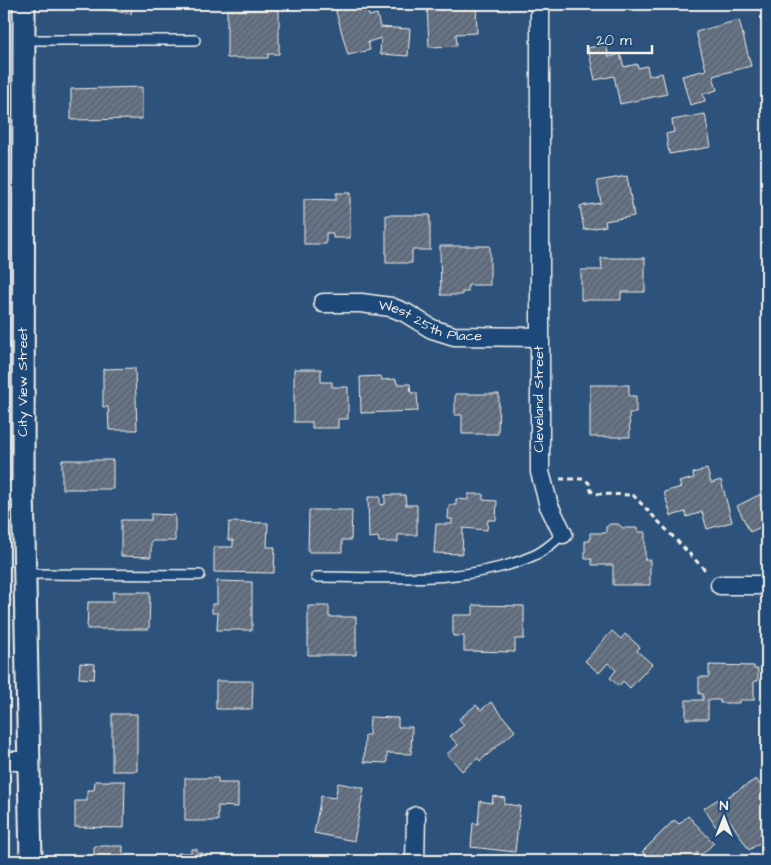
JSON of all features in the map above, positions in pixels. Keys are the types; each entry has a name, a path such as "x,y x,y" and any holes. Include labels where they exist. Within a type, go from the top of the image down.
{"street":[{"name":"City View Street","path":"24,4 13,490 24,574 31,861"},
{"name":"Cleveland Street","path":"540,4 540,465 549,506 563,534"},
{"name":"West 25th Place","path":"323,303 361,303 391,307 406,313 432,329 454,336 539,337"},
{"path":"720,585 767,585"},
{"path":"4,761 29,761"},
{"path":"415,861 416,816"}],"lane":[{"path":"24,40 195,40"},
{"name":"Cleveland Street","path":"316,577 448,576 475,572 505,565 536,554 563,534"},
{"path":"24,574 200,575"}],"path":[{"path":"542,479 584,479 594,493 633,495 720,585"}],"building":[{"path":"98,4 133,4 131,14 98,8"},
{"path":"349,4 366,4 369,16 377,14 380,27 410,29 408,56 380,54 381,38 368,42 370,50 348,55 335,8"},
{"path":"427,4 463,4 463,7 476,6 477,33 456,34 457,46 429,47"},
{"path":"227,10 279,10 279,54 268,54 268,58 227,58"},
{"path":"767,10 767,34 762,11"},
{"path":"739,20 751,66 713,76 717,90 703,94 705,101 690,105 682,76 706,70 696,32"},
{"path":"606,44 609,57 620,54 624,67 637,64 638,68 647,66 649,76 662,73 667,94 620,104 614,76 595,80 588,48"},
{"path":"142,87 142,119 71,120 71,89"},
{"path":"705,114 711,147 669,154 666,134 674,132 672,120"},
{"path":"627,176 634,216 605,221 606,226 584,230 580,206 601,203 597,181"},
{"path":"336,193 350,193 350,238 333,238 333,233 326,233 326,244 304,244 304,199 336,200"},
{"path":"386,215 430,215 430,250 412,250 412,263 386,263"},
{"path":"440,246 490,246 490,285 468,285 468,292 462,292 462,295 441,295"},
{"path":"601,258 645,258 645,292 621,292 621,300 581,300 581,270 602,270"},
{"path":"135,368 137,430 109,430 108,407 103,407 103,369"},
{"path":"294,369 321,369 321,382 332,382 332,387 348,387 348,419 338,419 338,428 312,428 312,422 294,422"},
{"path":"381,376 382,380 396,379 397,384 410,384 411,393 417,393 418,411 361,413 360,377"},
{"path":"590,385 629,385 629,396 636,396 636,413 629,413 630,437 590,437"},
{"path":"455,394 499,394 498,434 462,434 462,415 455,415"},
{"path":"62,460 113,460 113,489 62,489"},
{"path":"707,469 711,483 721,480 732,522 707,529 702,512 687,517 685,512 671,516 664,492 681,487 679,482 694,478 693,473"},
{"path":"767,491 767,524 750,532 737,506"},
{"path":"468,494 483,494 483,500 497,501 496,520 488,520 487,530 463,528 462,554 434,553 436,524 452,524 452,519 448,519 449,505 456,505 456,499 468,500"},
{"path":"385,495 405,495 406,505 417,505 417,535 398,535 398,542 379,542 378,537 369,538 368,497 380,497 380,505 385,504"},
{"path":"309,510 352,510 351,540 342,540 342,552 308,552"},
{"path":"151,514 175,515 175,541 151,541 151,557 121,556 121,520 151,520"},
{"path":"229,522 268,523 267,547 275,547 274,573 214,572 214,547 233,547 233,540 228,540"},
{"path":"610,524 618,524 623,528 638,528 638,532 645,532 645,560 650,560 650,585 613,585 613,565 592,565 592,559 585,559 585,541 590,541 590,533 606,533 606,527"},
{"path":"217,581 252,582 252,630 217,630 218,613 212,613 212,604 217,604"},
{"path":"113,592 150,592 149,629 87,629 88,602 113,602"},
{"path":"473,605 524,606 524,639 515,639 515,652 464,651 464,636 453,636 453,615 473,615"},
{"path":"308,606 329,606 329,617 356,617 356,655 308,655"},
{"path":"612,631 621,639 625,634 640,647 637,651 652,664 630,688 623,681 619,686 610,678 616,670 608,663 599,673 585,661"},
{"path":"80,663 95,664 94,679 79,678"},
{"path":"709,665 754,666 754,669 758,669 758,681 754,681 754,700 739,700 739,703 720,703 720,700 708,700 708,719 686,719 686,700 703,700 703,694 699,694 699,677 709,677"},
{"path":"216,681 253,681 252,709 216,709"},
{"path":"491,702 515,731 480,761 478,758 462,771 447,754 458,745 450,736 464,725 459,719 476,705 481,710"},
{"path":"112,714 137,714 137,771 112,771"},
{"path":"370,717 398,718 398,727 412,727 411,754 387,753 387,763 364,762 365,735 369,735"},
{"path":"185,778 218,778 218,783 238,783 238,807 218,806 218,821 185,821"},
{"path":"756,779 767,795 767,838 749,850 729,819 716,827 704,808 720,798 721,801"},
{"path":"95,781 125,781 124,828 75,827 75,801 87,801 87,790 94,790"},
{"path":"338,783 364,788 354,841 314,833 321,796 335,798"},
{"path":"493,796 505,798 504,804 520,806 515,852 471,847 473,823 478,824 480,801 492,803"},
{"path":"688,816 714,843 701,855 698,852 696,854 700,858 696,861 652,861 642,852 674,820 679,824"},
{"path":"94,846 123,846 123,861 94,861"},
{"path":"191,849 197,849 197,853 203,853 203,861 178,861 178,853 191,853"}]}
